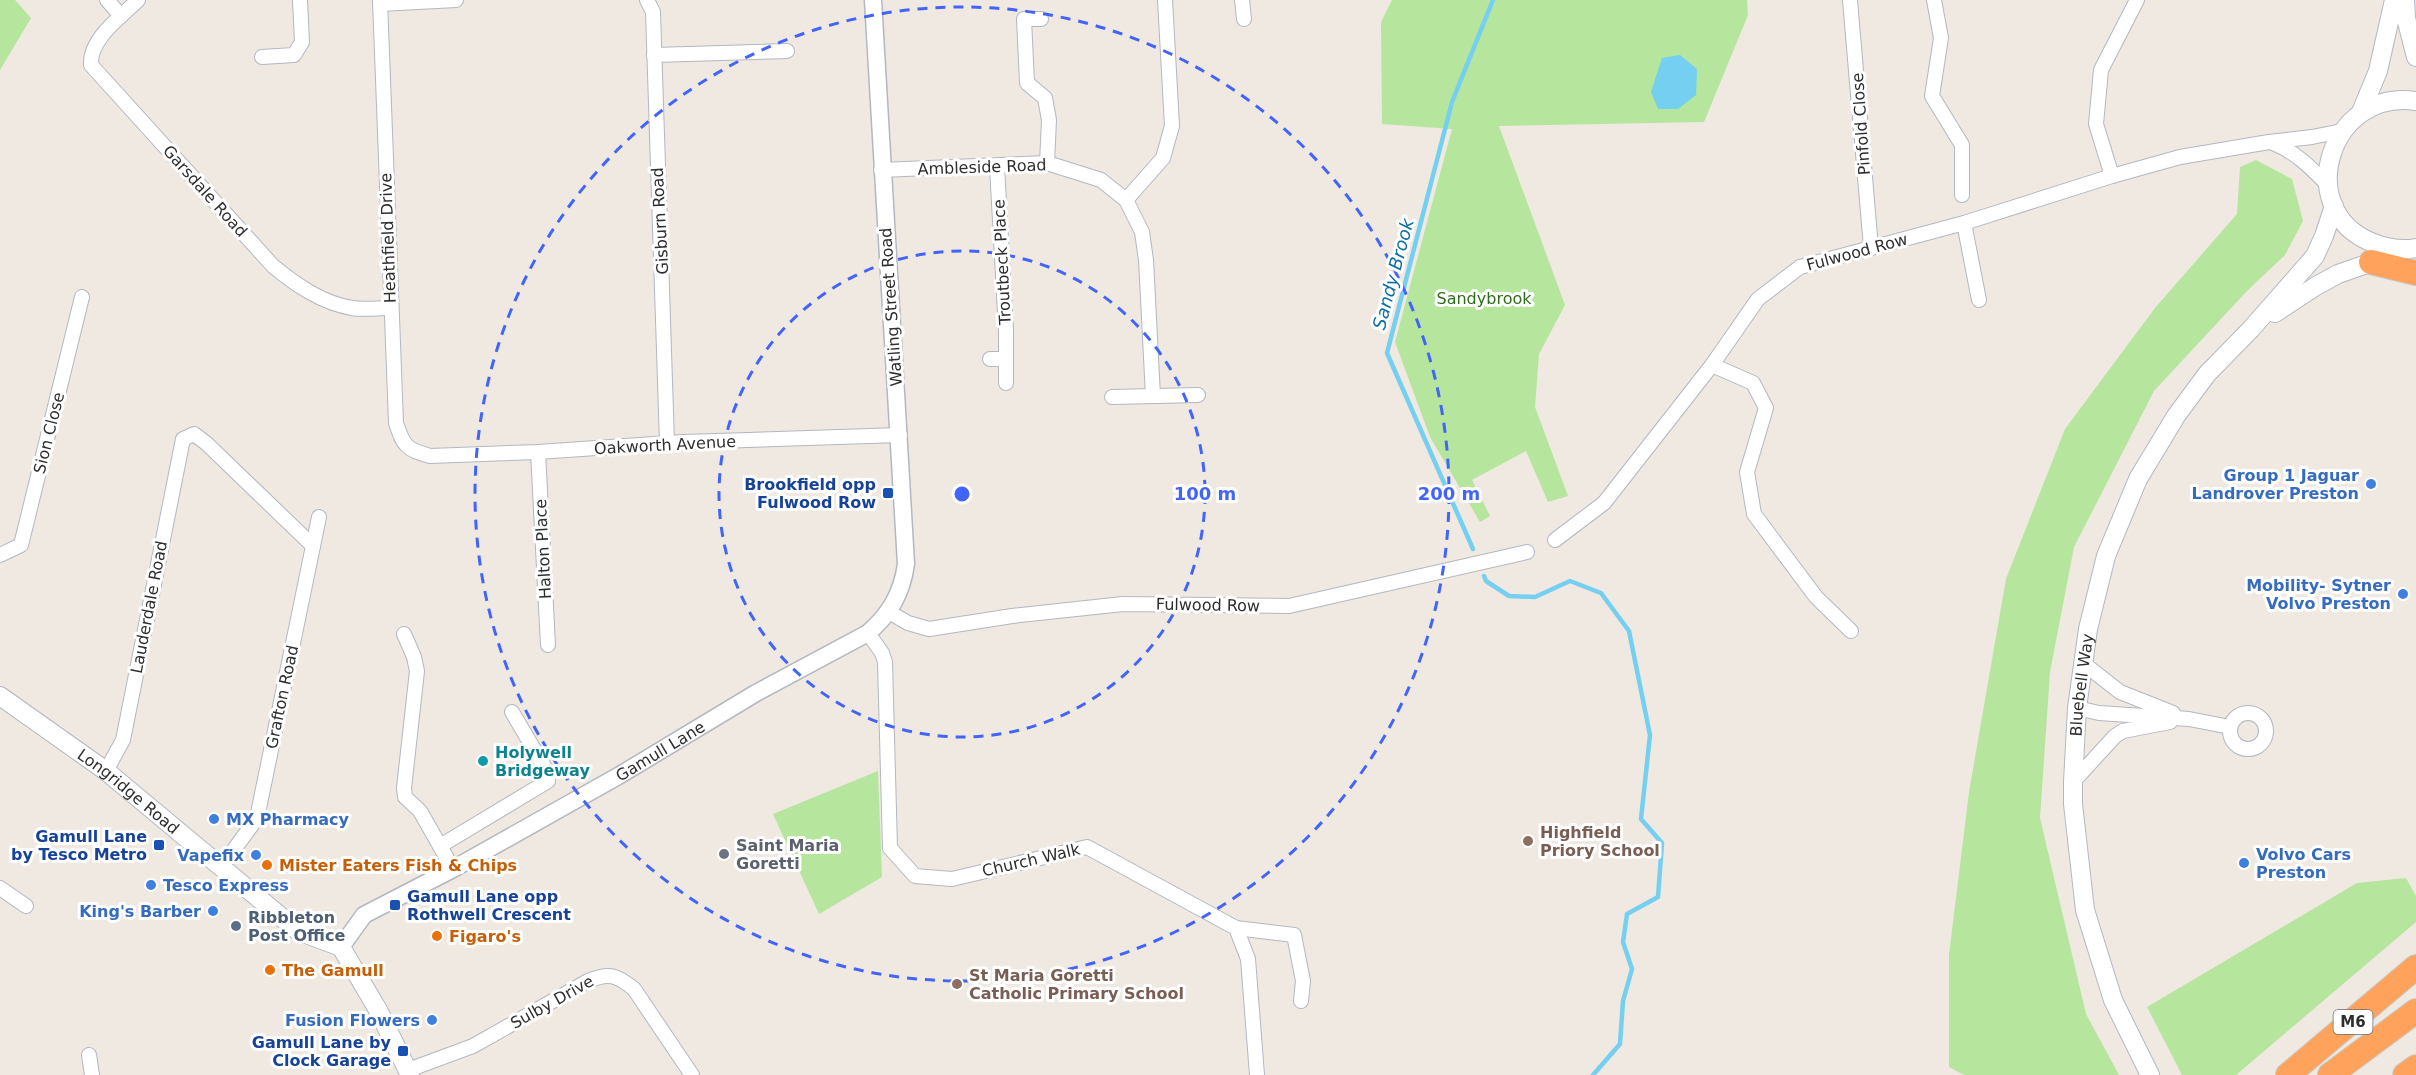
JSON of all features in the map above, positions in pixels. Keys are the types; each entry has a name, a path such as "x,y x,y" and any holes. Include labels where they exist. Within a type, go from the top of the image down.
{"highway":[{"path":"2371,262 2416,273"},
{"name":"M6","path":"2288,1075 2416,967"},
{"name":"M6","path":"2330,1075 2416,1011"},
{"path":"2405,1075 2416,1067"}],"main road":[{"path":"2361,112 2378,71 2394,0"},
{"path":"2405,0 2406,18 2416,57"},
{"path":"2411,249 2384,248 2363,239 2350,228 2334,206 2328,185 2328,166 2332,147 2342,130 2361,112 2379,104 2398,100 2416,101"},
{"path":"2251,329 2315,256 2334,206"},
{"path":"2251,329 2338,274 2411,249"},
{"name":"Bluebell Way","path":"2150,1075 2113,1000 2085,910 2073,804 2077,708 2083,663 2088,629 2106,556 2138,479 2176,416 2207,374 2251,329"},
{"name":"Longridge Road","path":"0,696 106,771 298,931 341,946"},
{"path":"341,946 378,1010 409,1073"}],"street":[{"path":"107,0 121,16"},
{"name":"Garsdale Road","path":"138,0 106,32 90,53 91,65 273,266 306,291 328,301 353,308 390,308"},
{"path":"262,57 294,55 302,42 300,0"},
{"path":"380,2 456,0"},
{"name":"Gisburn Road","path":"647,0 653,12 667,443"},
{"name":"Watling Street Road","path":"873,0 881,170 900,435 906,564 901,589 889,612"},
{"path":"1126,200 1163,158 1172,126 1165,0"},
{"path":"1242,0 1244,19"},
{"name":"Pinfold Close","path":"1850,0 1870,248"},
{"path":"1934,0 1941,38 1932,96 1962,145 1962,195"},
{"path":"2112,176 2096,124 2101,70 2137,0"},
{"name":"Heathfield Drive","path":"380,2 396,423 403,443 415,452 430,456"},
{"path":"1041,19 1024,19 1027,83 1045,98 1049,120 1047,163"},
{"path":"654,55 787,51"},
{"name":"Fulwood Row","path":"1556,540 1604,503 1712,365 1758,299 1800,267 1964,223 2180,157 2313,137 2342,130"},
{"path":"2269,142 2287,149 2303,160 2328,185"},
{"name":"Ambleside Road","path":"881,170 1047,163 1101,180 1126,200 1142,232 1146,260 1153,396"},
{"name":"Troutbeck Place","path":"997,166 1006,331 1006,382"},
{"path":"1964,223 1979,300"},
{"name":"Sion Close","path":"0,555 21,545 82,297"},
{"path":"990,359 1006,359"},
{"path":"1712,365 1753,383 1766,408 1747,472 1754,513 1816,597 1851,631"},
{"path":"1112,397 1198,395"},
{"name":"Lauderdale Road","path":"106,771 123,740 183,439 194,434 206,443 313,546"},
{"name":"Oakworth Avenue","path":"430,456 538,452 667,443 900,435"},
{"name":"Halton Place","path":"538,452 548,645"},
{"name":"Grafton Road","path":"222,866 257,818 319,517"},
{"name":"Fulwood Row","path":"889,612 908,623 929,629 1012,616 1123,604 1289,606 1527,552"},
{"name":"Gamull Lane","path":"341,946 364,915 453,869 620,775 756,693 868,633 889,612"},
{"name":"Church Walk","path":"868,633 882,653 885,662 890,848 915,876 952,879 1087,847 1236,928"},
{"path":"404,634 414,657 417,671 404,788 405,797 420,811 453,869"},
{"path":"2083,663 2129,697 2189,719"},
{"path":"2077,708 2099,713 2189,719 2230,727"},
{"path":"440,846 548,781 548,773 512,712"},
{"path":"2073,782 2115,736 2123,731 2189,719"},
{"path":"0,888 26,906"},
{"path":"1257,1075 1248,959 1236,928 1294,935 1304,981 1301,1001"},
{"name":"Sulby Drive","path":"409,1073 473,1046 588,981 603,975 623,980 634,989 692,1075"},
{"path":"89,1055 92,1075"}],"green space":[{"path":"0,0 15,0 31,18 0,70"},
{"name":"Sandybrook","path":"1392,0 1747,0 1748,15 1704,122 1499,126 1565,305 1539,354 1535,407 1568,496 1548,502 1526,451 1472,480 1490,516 1480,522 1430,437 1395,342 1452,129 1382,124 1381,22"},
{"path":"2256,160 2292,179 2303,221 2285,255 2246,292 2154,391 2074,547 2050,672 2040,818 2086,1014 2119,1075 1964,1075 1949,1067 1949,955 1969,792 2006,579 2065,429 2155,308 2237,214 2240,167"},
{"path":"878,771 882,877 819,914 773,814"},
{"path":"2406,878 2416,896 2416,922 2236,1075 2182,1075 2147,1007 2357,883"}],"water":[{"path":"1680,55 1697,69 1696,95 1678,109 1658,109 1651,92 1662,58"}],"waterway":[{"name":"Sandy Brook","path":"1473,549 1387,353 1452,102 1493,0"},
{"name":"Sandy Brook","path":"1484,576 1486,581 1509,596 1535,597 1570,581 1601,593 1629,631 1650,735 1641,819 1662,843 1658,897 1627,914 1623,942 1632,969 1623,1001 1620,1044 1593,1075"}],"place":[{"name":"Group 1 Jaguar Landrover Preston","path":"2371,484"},
{"name":"Brookfield opp Fulwood Row","path":"888,493"},
{"name":"Mobility- Sytner Volvo Preston","path":"2403,594"},
{"name":"Holywell Bridgeway","path":"483,761"},
{"name":"MX Pharmacy","path":"214,819"},
{"name":"Highfield Priory School","path":"1528,841"},
{"name":"Gamull Lane by Tesco Metro","path":"159,845"},
{"name":"Saint Maria Goretti","path":"724,854"},
{"name":"Vapefix","path":"256,855"},
{"name":"Volvo Cars Preston","path":"2244,863"},
{"name":"Mister Eaters Fish & Chips","path":"267,865"},
{"name":"Tesco Express","path":"151,885"},
{"name":"Gamull Lane opp Rothwell Crescent","path":"395,905"},
{"name":"King's Barber","path":"213,911"},
{"name":"Ribbleton Post Office","path":"236,926"},
{"name":"Figaro's","path":"437,936"},
{"name":"The Gamull","path":"270,970"},
{"name":"St Maria Goretti Catholic Primary School","path":"957,984"},
{"name":"Fusion Flowers","path":"432,1020"},
{"name":"Gamull Lane by Clock Garage","path":"403,1051"}]}
